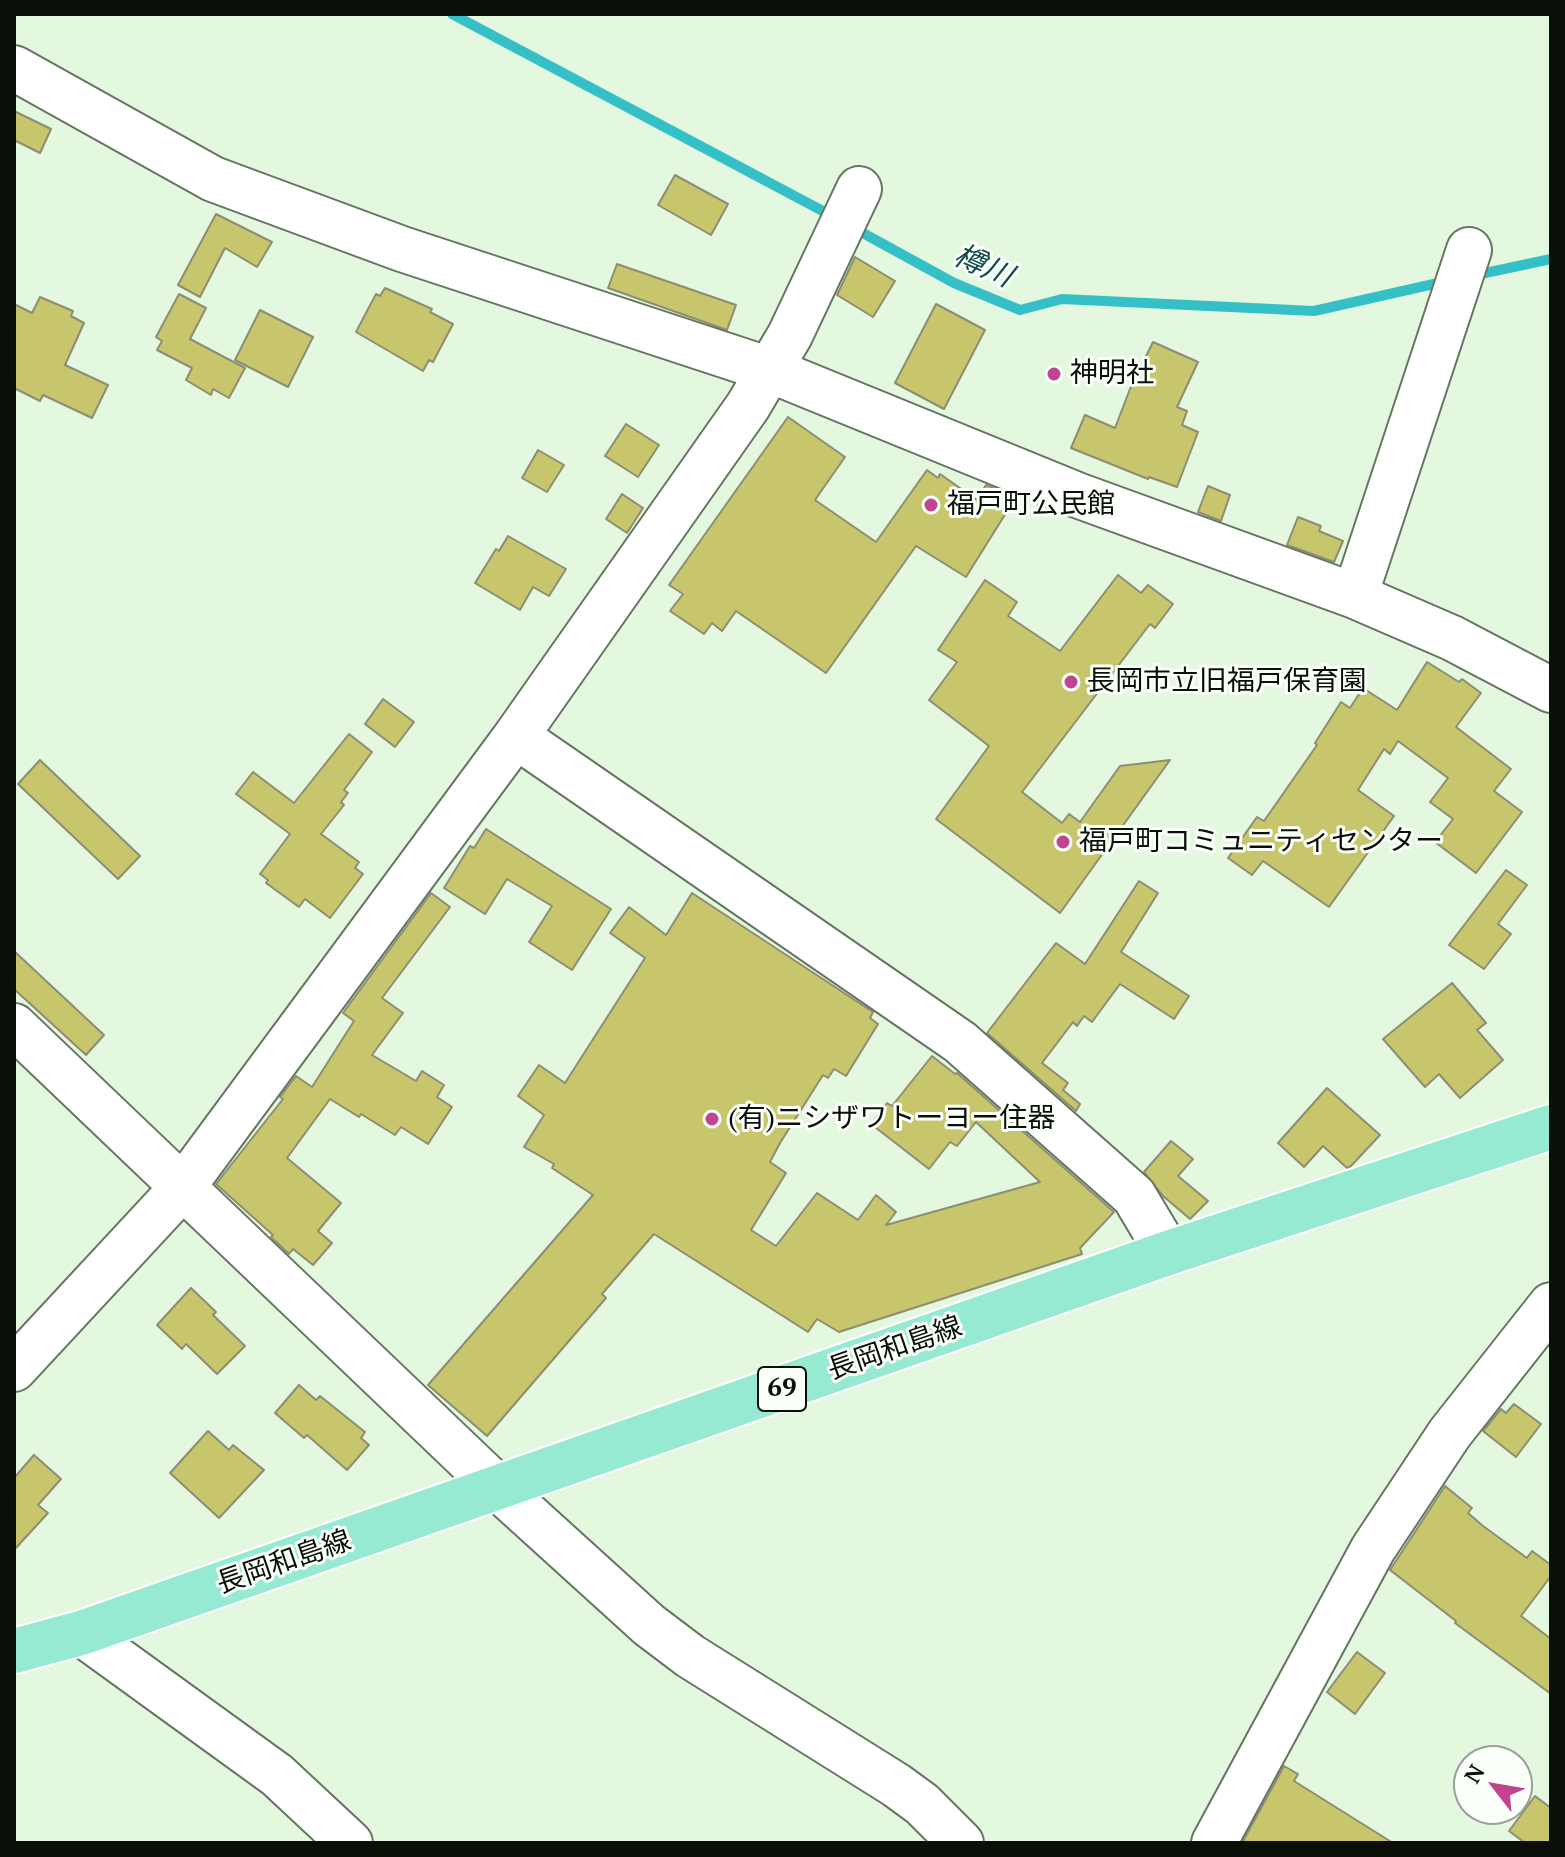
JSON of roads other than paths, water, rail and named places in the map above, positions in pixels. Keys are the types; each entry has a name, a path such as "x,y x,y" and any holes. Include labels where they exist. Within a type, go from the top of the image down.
{"main road":[{"name":"長岡和島線","path":"14,1651 81,1633 1168,1253 1551,1127"}],"street":[{"path":"14,68 213,179 402,249 770,370 1077,495 1355,596 1452,638 1551,690"},
{"path":"14,1369 182,1188 516,736 748,406 790,335 859,189"},
{"path":"1355,596 1465,260"},
{"path":"516,736 960,1042 1134,1196 1168,1253"},
{"path":"14,1026 498,1488 649,1625 690,1656 878,1773 922,1804 961,1843"},
{"path":"1214,1843 1373,1549 1450,1433 1551,1305"},
{"path":"81,1633 277,1775 350,1843"}],"waterway":[{"name":"樽川","path":"452,14 834,217"},
{"name":"樽川","path":"852,227 954,283 1020,310 1062,299 1314,311 1447,281"},
{"name":"樽川","path":"1471,276 1551,259"}],"place":[{"name":"神明社","path":"1054,374"},
{"name":"福戸町公民館","path":"931,505"},
{"name":"長岡市立旧福戸保育園","path":"1071,682"},
{"name":"福戸町コミュニティセンター","path":"1063,842"},
{"name":"(有)ニシザワトーヨー住器","path":"712,1119"}]}
